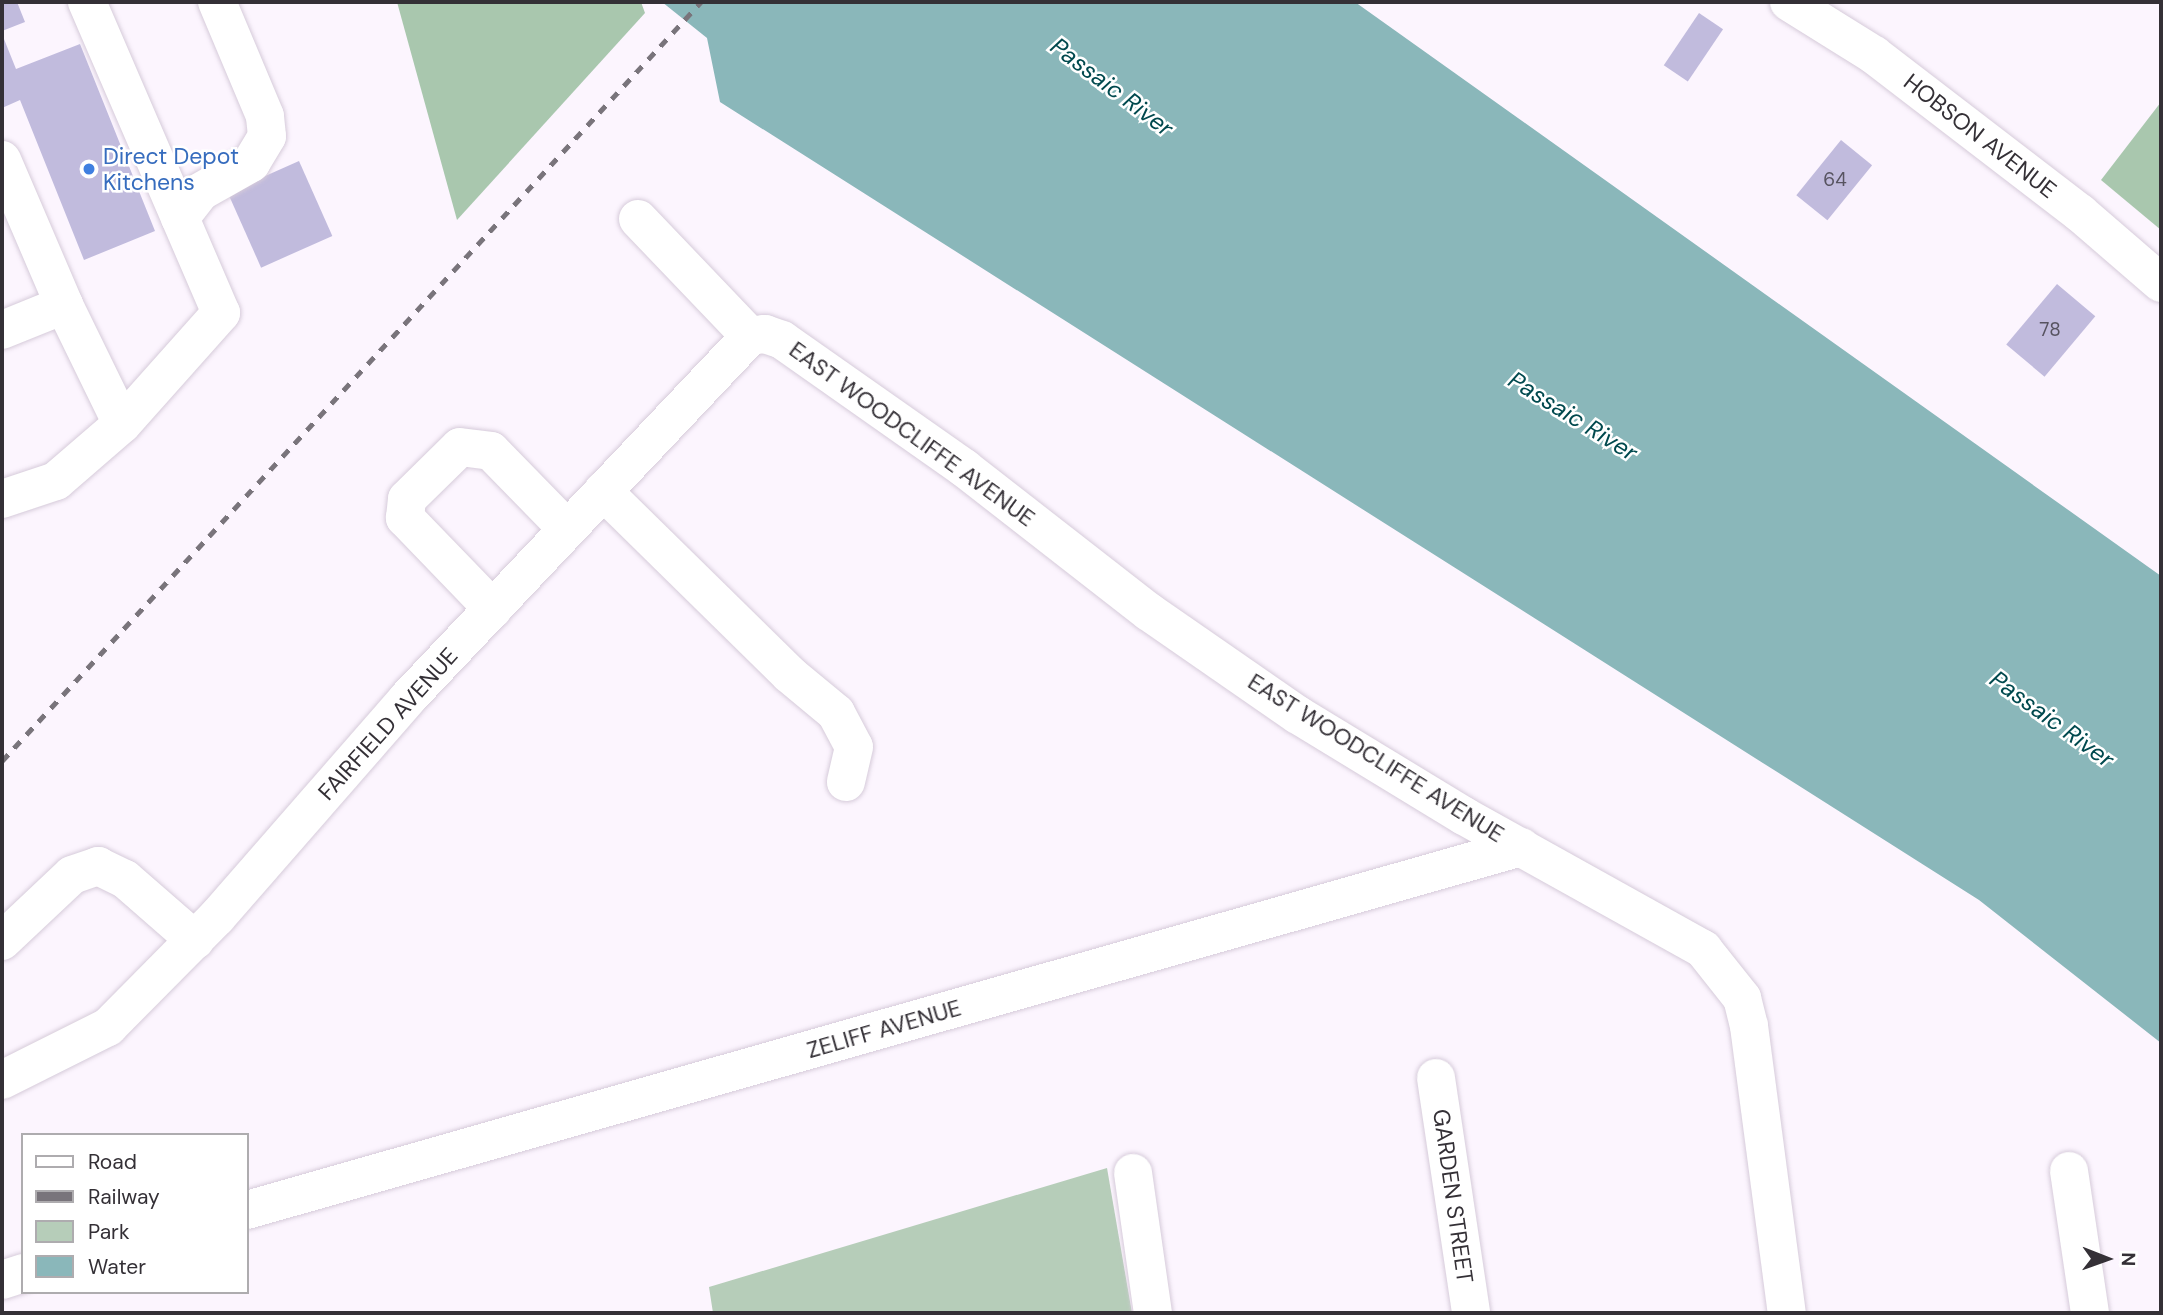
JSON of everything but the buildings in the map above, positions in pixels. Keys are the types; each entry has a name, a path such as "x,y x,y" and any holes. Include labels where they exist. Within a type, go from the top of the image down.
{"street":[{"path":"2,499 56,481 122,424 220,313 87,2"},
{"path":"180,218 200,192 251,163 267,136 265,116 217,2"},
{"name":"HOBSON AVENUE","path":"1789,2 1874,55 2080,213 2161,283"},
{"path":"2,160 64,304 122,424"},
{"path":"638,219 750,336"},
{"path":"2,330 64,304"},
{"name":"EAST WOODCLIFFE AVENUE","path":"750,336 765,334 782,340 964,468 1149,612 1298,715 1521,847 1688,938 1721,967 1742,998 1787,1313"},
{"name":"FAIRFIELD AVENUE","path":"2,1080 108,1027 195,940 493,609 750,336"},
{"path":"493,609 405,518 407,499 460,447 491,451 567,529"},
{"path":"603,491 789,674 836,713 855,747 846,782"},
{"name":"ZELIFF AVENUE","path":"248,1210 1521,847"},
{"path":"2,940 72,875 98,866 125,879 195,940"},
{"name":"GARDEN STREET","path":"1436,1078 1471,1313"},
{"path":"2069,1171 2090,1313"},
{"path":"1133,1173 1153,1313"},
{"path":"2,1280 21,1274"}],"green space":[{"path":"397,2 641,2 645,13 457,220"},
{"path":"2161,102 2161,230 2101,180"},
{"path":"1107,1168 1132,1313 713,1313 709,1287"}],"water":[{"name":"Passaic River","path":"662,2 1355,2 2161,576 2161,1043 1979,900 720,102 707,38"}],"railway":[{"path":"2,761 701,2"}],"place":[{"name":"Direct Depot Kitchens","path":"89,169"}]}
